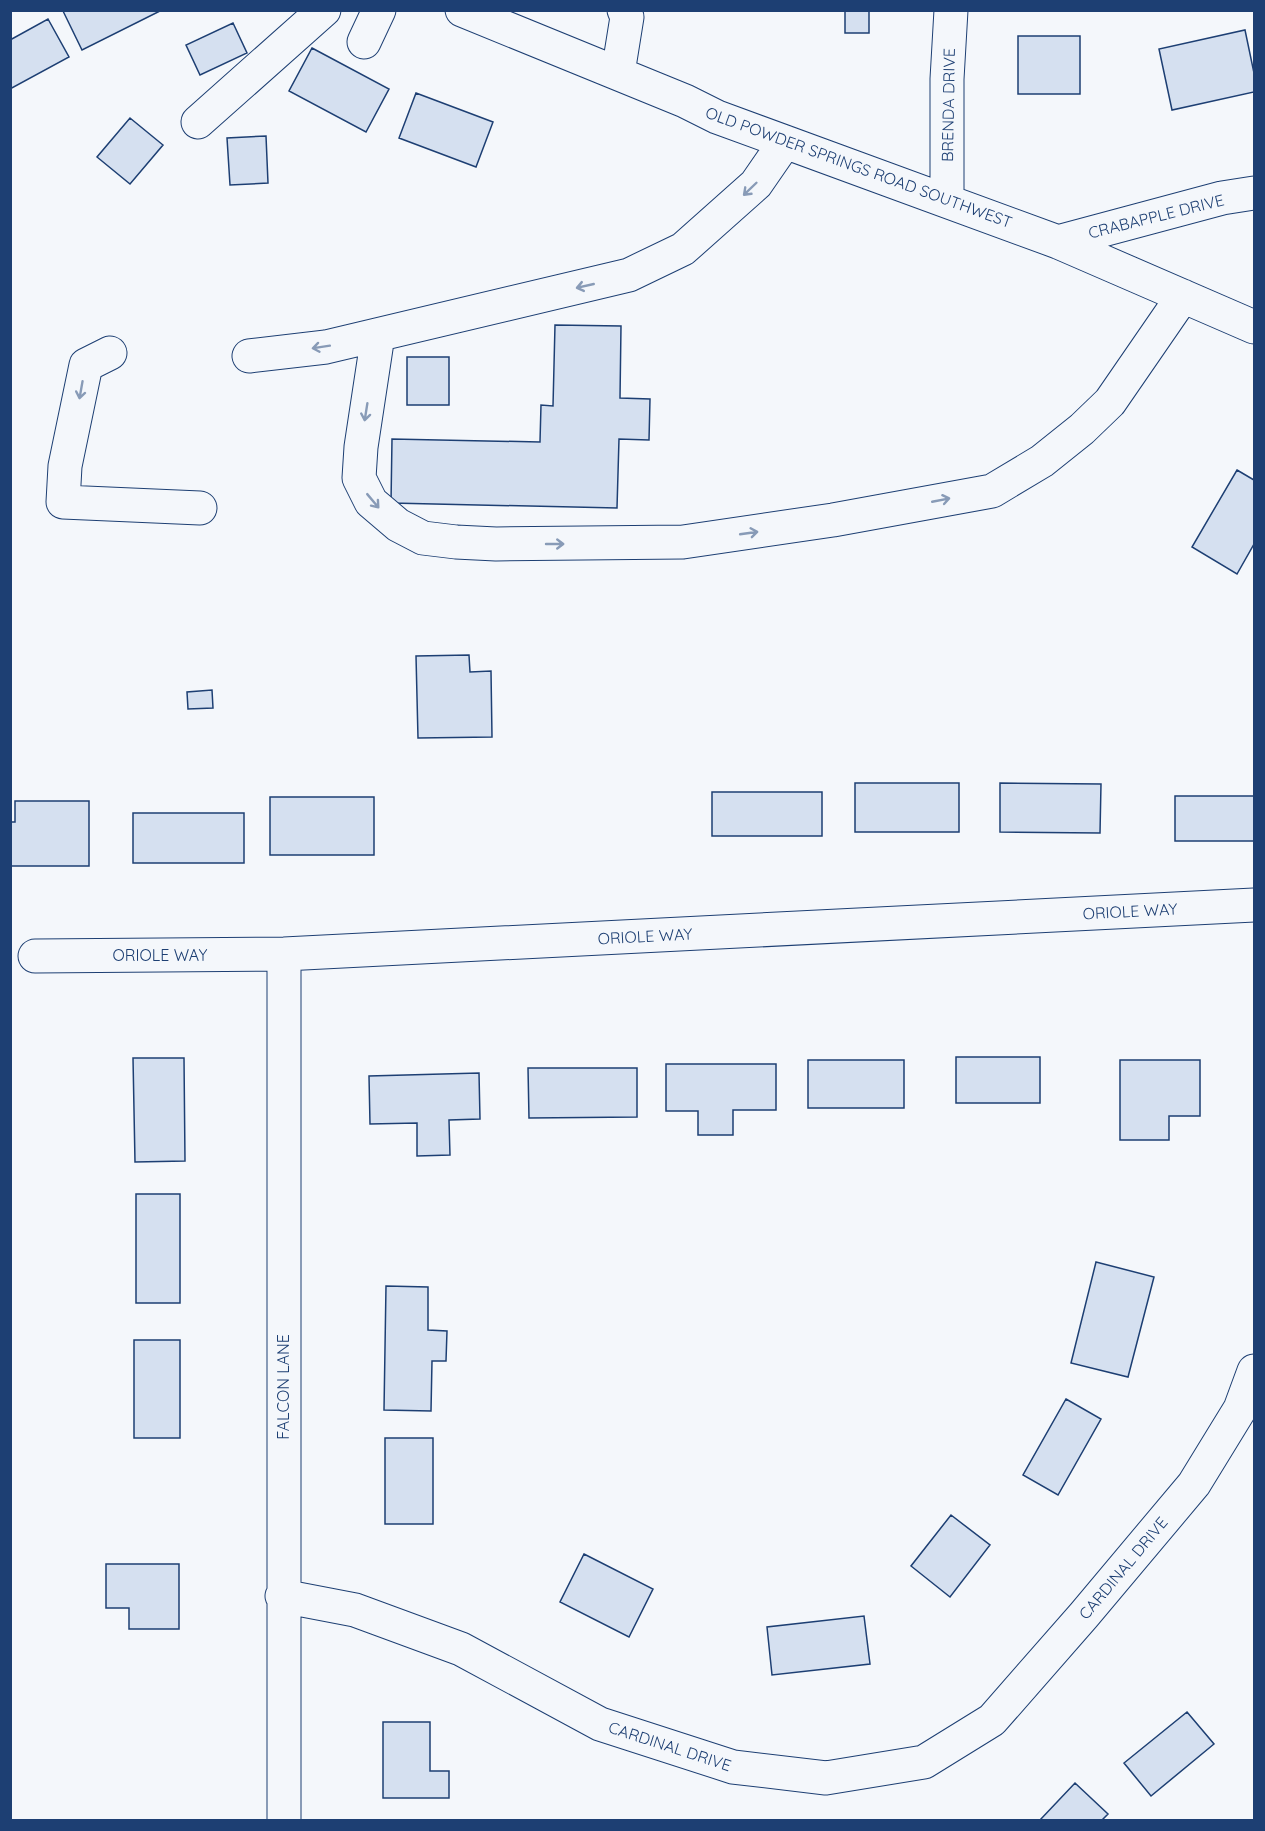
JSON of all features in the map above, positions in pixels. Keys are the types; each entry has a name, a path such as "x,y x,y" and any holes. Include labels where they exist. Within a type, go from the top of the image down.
{"street":[{"path":"198,123 324,10"},
{"path":"364,42 380,10"},
{"name":"OLD POWDER SPRINGS ROAD SOUTHWEST","path":"462,10 685,101 717,117 1058,242 1254,327"},
{"path":"618,74 627,17 624,10"},
{"name":"BRENDA DRIVE","path":"947,200 951,10"},
{"path":"249,356 326,347 629,275 683,249 756,184 785,142"},
{"name":"CRABAPPLE DRIVE","path":"1058,242 1222,198 1254,193"},
{"path":"378,335 358,478 371,502 398,525 423,538 456,542 496,544 683,542 833,520 992,491 1042,461 1082,429 1110,402 1183,296"},
{"path":"110,353 86,365 65,466 63,502 200,508"},
{"name":"ORIOLE WAY","path":"35,956 284,954 1254,905"},
{"name":"FALCON LANE","path":"284,954 282,1596 284,1821"},
{"name":"CARDINAL DRIVE","path":"282,1596 355,1610 462,1649 600,1724 733,1767 826,1778 924,1762 992,1720 1084,1615 1194,1484 1240,1409 1254,1371"}],"building":[{"path":"64,10 160,10 160,11 82,50"},
{"path":"845,10 869,10 869,33 845,33"},
{"path":"48,19 69,57 10,89 10,40"},
{"path":"233,23 247,53 200,75 186,45"},
{"path":"1245,30 1254,73 1254,92 1172,110 1159,49"},
{"path":"1018,36 1080,36 1080,94 1018,94"},
{"path":"312,48 389,89 366,132 289,91"},
{"path":"416,93 493,122 476,167 399,138"},
{"path":"130,118 163,145 130,184 97,157"},
{"path":"266,136 268,183 230,185 227,138"},
{"path":"555,325 621,326 620,398 650,399 649,440 619,439 617,508 391,503 392,439 540,442 541,405 553,406"},
{"path":"407,357 449,357 449,405 407,405"},
{"path":"1237,470 1254,480 1254,544 1237,574 1192,547"},
{"path":"469,655 470,672 491,671 492,737 418,738 416,656"},
{"path":"212,690 213,708 188,709 187,692"},
{"path":"855,783 959,783 959,832 855,832"},
{"path":"1000,783 1101,784 1100,833 1000,832"},
{"path":"712,792 822,792 822,836 712,836"},
{"path":"1175,796 1254,796 1254,841 1175,841"},
{"path":"270,797 374,797 374,855 270,855"},
{"path":"15,801 89,801 89,866 10,866 10,822 15,822"},
{"path":"133,813 244,813 244,863 133,863"},
{"path":"956,1057 1040,1057 1040,1103 956,1103"},
{"path":"133,1058 184,1058 185,1161 135,1162"},
{"path":"808,1060 904,1060 904,1108 808,1108"},
{"path":"1120,1060 1200,1060 1200,1116 1169,1116 1169,1140 1120,1140"},
{"path":"666,1064 776,1064 776,1110 733,1110 733,1135 698,1135 698,1111 666,1111"},
{"path":"528,1068 637,1068 637,1117 529,1118"},
{"path":"479,1073 480,1119 449,1120 450,1155 417,1156 417,1123 370,1124 369,1076"},
{"path":"136,1194 180,1194 180,1303 136,1303"},
{"path":"1096,1262 1154,1277 1128,1377 1071,1363"},
{"path":"386,1286 428,1287 428,1330 447,1331 446,1361 432,1361 431,1411 384,1410"},
{"path":"134,1340 180,1340 180,1438 134,1438"},
{"path":"1066,1399 1101,1419 1058,1495 1023,1475"},
{"path":"385,1438 433,1438 433,1524 385,1524"},
{"path":"951,1515 990,1545 950,1597 911,1566"},
{"path":"584,1554 653,1589 629,1637 560,1602"},
{"path":"106,1564 179,1564 179,1629 129,1629 129,1608 106,1608"},
{"path":"864,1616 870,1664 772,1675 767,1627"},
{"path":"1187,1712 1214,1744 1151,1796 1124,1763"},
{"path":"383,1722 430,1722 430,1771 449,1771 449,1798 383,1798"},
{"path":"1075,1783 1108,1814 1102,1820 1040,1820"}]}
